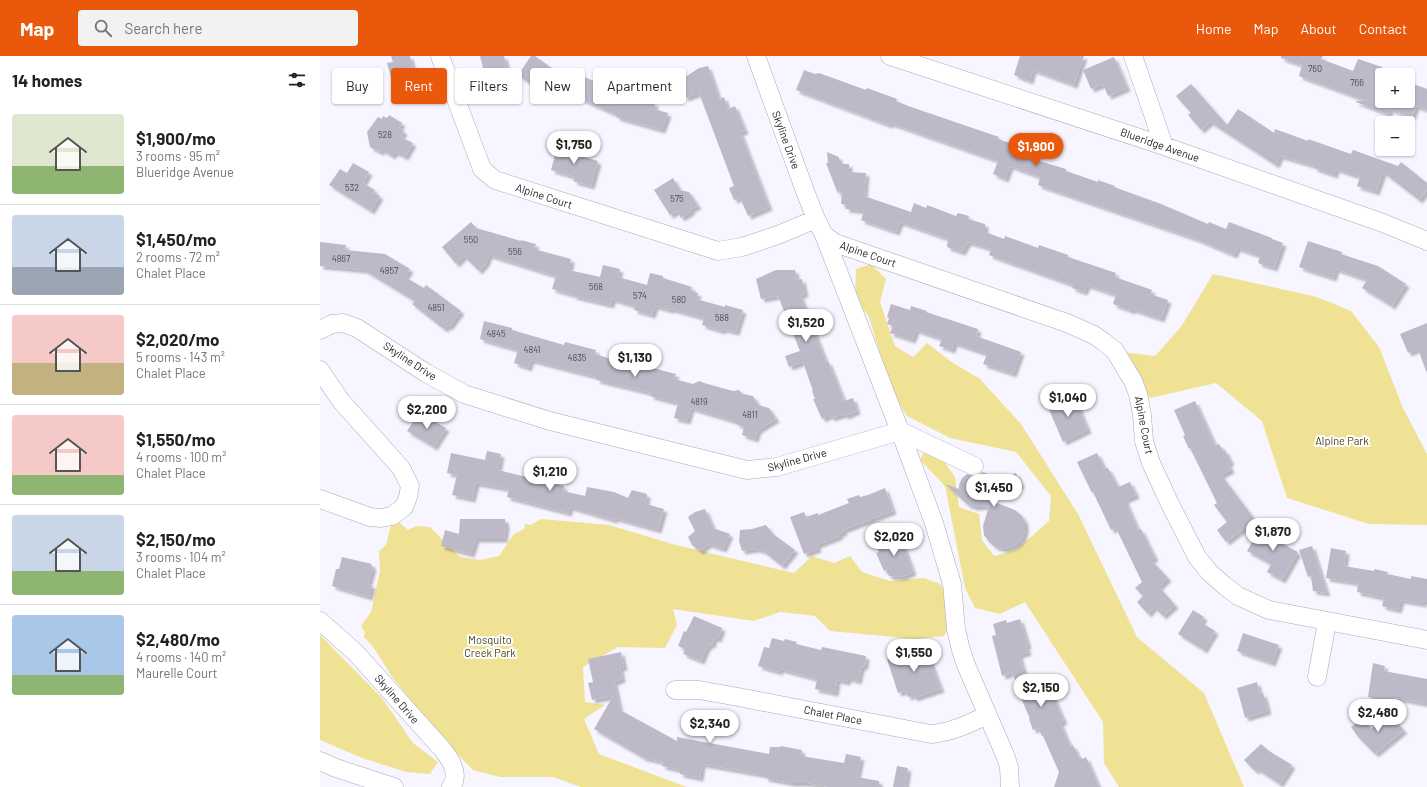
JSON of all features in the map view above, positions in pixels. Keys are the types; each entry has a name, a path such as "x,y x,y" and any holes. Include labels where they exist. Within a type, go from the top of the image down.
{"street":[{"name":"Alpine Court","path":"440,56 482,169 495,180 718,251 742,247 778,235 816,219"},
{"name":"Skyline Drive","path":"320,330 332,324 343,323 357,328 426,373 464,394 550,420 747,470 777,467 900,431 824,235 816,219 756,56"},
{"name":"Blueridge Avenue","path":"890,56 1164,146 1383,222 1427,241"},
{"path":"1133,56 1164,146"},
{"name":"Alpine Court","path":"824,235 835,243 1067,323 1094,335 1115,351 1133,381 1138,394 1142,415 1144,440 1151,464 1169,502 1197,557 1210,573 1238,596 1269,610 1427,640"},
{"path":"320,370 341,401 401,468 410,486 404,507 392,516 381,518 370,517 320,499"},
{"path":"900,431 974,466"},
{"path":"900,431 947,563 952,584 956,629 961,650 987,715 1005,754 1009,767 1010,787"},
{"name":"Skyline Drive","path":"320,621 356,654 443,750 454,768 454,784 451,787"},
{"path":"1317,677 1327,622"},
{"name":"Chalet Place","path":"675,690 698,690 931,734 955,730 987,715"},
{"path":"320,761 336,768 390,786"}],"green space":[{"path":"871,264 886,279 880,302 895,346 913,357 927,343 950,361 980,379 1021,424 1078,514 1137,637 1204,693 1244,787 1119,787 1104,763 1103,722 1025,602 1000,614 975,608 965,588 945,486 920,460 924,452 942,458 955,477 959,507 979,514 982,540 994,556 1016,550 1049,521 1051,496 1016,452 950,438 907,416 891,391 869,317 855,298 856,269"},
{"name":"Alpine Park","path":"1213,274 1317,297 1351,311 1379,347 1403,408 1427,454 1427,525 1369,524 1287,498 1262,421 1216,383 1150,398 1115,351 1155,356 1181,327"},
{"name":"Mosquito Creek Park","path":"393,517 408,530 416,526 430,527 460,557 480,560 499,556 514,534 524,529 525,524 530,525 541,519 609,525 676,545 794,573 812,556 834,563 850,556 862,572 890,581 924,578 940,584 961,606 944,636 915,639 830,631 815,616 780,612 754,621 673,609 677,625 665,648 618,647 583,667 585,702 605,705 584,719 599,754 687,787 581,787 553,777 500,777 473,770 441,737 392,677 374,648 364,637 365,633 361,626 371,612 380,571 379,551 386,545"},
{"path":"320,635 382,698 413,743 438,762 430,774 406,772 362,758 320,740"}],"building":[{"path":"391,56 410,56 413,68 391,68 391,77 387,63 393,62"},
{"path":"480,56 504,56 507,68 483,68"},
{"path":"531,56 535,56 552,68 530,68 530,83 522,78 522,69"},
{"path":"1020,56 1084,56 1074,85 1033,70 1030,81 1014,75"},
{"path":"1281,56 1323,56 1321,59 1353,71 1358,59 1382,67 1375,68 1375,108 1415,108 1415,85 1427,89 1427,110 1416,106 1412,116 1390,109 1388,114 1356,102 1368,101 1299,76 1302,65 1281,58"},
{"path":"1114,57 1127,88 1108,96 1103,84 1091,89 1083,70"},
{"path":"708,66 719,99 724,97 728,109 735,106 745,131 740,132 769,207 748,216 740,198 734,200 729,188 734,186 699,93 686,98 686,76 699,68"},
{"path":"804,70 815,74 819,73 866,90 867,88 897,99 896,101 911,107 999,137 998,139 1021,147 1021,149 1031,153 1029,158 1066,169 1066,171 1098,182 1098,180 1115,186 1114,187 1161,204 1208,224 1209,222 1226,229 1229,222 1272,238 1283,243 1274,268 1258,263 1260,256 1237,248 1234,255 1196,239 1038,185 1040,177 1010,166 1005,179 993,174 998,161 890,123 889,125 796,90"},
{"path":"585,77 593,81 593,104 655,104 654,109 668,113 662,130 616,117 617,115 585,101"},
{"path":"1191,84 1227,125 1238,109 1274,133 1275,129 1351,154 1353,150 1398,166 1401,162 1427,183 1427,190 1419,200 1383,172 1376,192 1357,186 1360,177 1336,169 1334,175 1314,168 1315,166 1280,156 1276,165 1210,122 1201,130 1188,115 1191,113 1176,96"},
{"path":"389,115 402,123 399,128 404,131 401,137 413,143 405,157 395,152 392,156 382,150 380,152 370,147 367,132 378,117 382,119 383,116 387,118"},
{"path":"558,144 576,149 574,154 598,161 591,186 573,181 575,177 551,170"},
{"path":"827,152 839,157 839,164 849,164 849,172 866,173 864,196 911,212 914,203 926,208 927,205 956,216 958,213 969,216 968,219 985,224 985,232 1004,239 1005,236 1038,248 1039,245 1068,255 1068,257 1116,273 1115,277 1152,290 1150,294 1168,300 1161,319 1113,304 1116,295 1087,285 1084,292 1072,288 1073,285 989,255 991,249 968,242 962,252 947,247 948,239 900,222 896,232 861,220 864,211 846,209 846,205 841,204 842,191 839,191 838,194 826,163 828,163"},
{"path":"353,163 369,172 363,183 375,190 373,192 380,196 371,211 329,185 340,169 347,173"},
{"path":"673,178 680,190 689,192 698,206 691,209 692,211 681,218 677,211 670,215 654,190"},
{"path":"471,222 476,228 536,244 534,249 571,259 569,270 600,277 603,265 620,269 618,277 647,285 650,273 663,276 663,278 692,287 691,291 698,293 696,299 743,310 736,332 723,329 722,331 702,325 704,318 671,309 655,306 652,315 634,310 635,306 612,299 611,305 573,296 574,295 552,289 556,276 489,255 486,263 479,271 464,256 456,264 442,247"},
{"path":"1308,241 1378,266 1406,284 1392,306 1362,288 1367,280 1336,269 1333,278 1299,267"},
{"path":"320,242 346,245 345,250 385,254 410,269 405,277 424,288 426,285 461,311 449,327 447,326 444,329 412,304 415,301 364,270 320,266"},
{"path":"776,270 795,270 797,280 802,279 805,294 800,295 826,362 828,361 844,401 853,398 857,411 845,416 844,414 831,418 830,415 822,419 813,399 815,399 813,391 803,362 789,367 785,356 800,351 778,296 761,299 756,279"},
{"path":"891,304 910,310 911,306 978,329 976,336 1021,352 1013,374 983,364 987,354 954,343 952,350 939,346 942,339 916,330 912,340 890,333 893,326 887,324 889,318 887,317"},
{"path":"484,321 512,328 512,330 564,345 565,342 596,350 595,354 617,361 618,359 676,374 674,379 693,384 699,381 733,391 739,390 743,394 753,396 758,405 769,408 776,419 758,430 755,439 742,435 744,427 736,424 737,422 691,408 687,421 674,418 678,403 650,396 651,393 597,380 597,377 531,360 528,368 514,363 518,350 480,339"},
{"path":"1427,323 1426,371 1418,349 1408,353 1400,334"},
{"path":"1073,394 1088,430 1063,442 1047,405"},
{"path":"1195,401 1215,445 1219,444 1223,451 1225,450 1231,462 1228,463 1231,470 1221,475 1255,520 1226,542 1217,530 1227,522 1214,505 1217,503 1190,448 1189,449 1183,436 1185,435 1174,410"},
{"path":"419,413 446,428 434,447 407,431"},
{"path":"487,451 501,454 498,470 564,486 563,491 585,496 587,487 614,492 628,498 632,490 647,494 646,504 664,509 658,530 615,518 614,520 570,507 568,513 507,497 509,489 476,483 472,499 452,495 457,475 447,473 451,453 485,460"},
{"path":"1097,453 1105,469 1108,468 1118,487 1130,482 1136,495 1125,500 1138,530 1141,529 1155,558 1151,560 1168,578 1159,587 1175,605 1163,616 1154,607 1148,614 1137,602 1143,596 1135,588 1142,582 1116,528 1111,530 1077,462"},
{"path":"983,472 989,475 994,482 1016,473 1021,485 984,498 1015,510 1022,516 1025,523 1023,537 1012,547 1004,549 995,547 984,535 983,526 989,506 975,507 968,505 945,484 959,489 962,478 967,474 975,476 980,475"},
{"path":"885,488 893,511 843,530 844,532 839,534 840,536 817,545 818,549 804,554 790,517 804,512 806,517 818,513 818,515 849,503 847,499 859,495 860,497 868,495"},
{"path":"705,509 713,528 730,534 723,549 708,544 700,551 692,545 688,537 695,531 688,517 695,512"},
{"path":"460,519 505,519 506,527 504,539 476,539 471,554 441,546 445,530 459,534"},
{"path":"1263,524 1281,534 1277,541 1298,552 1282,580 1267,572 1271,564 1247,551"},
{"path":"766,525 773,534 795,550 782,566 763,551 756,549 742,551 739,541 740,530 752,529"},
{"path":"899,534 913,572 902,577 889,576 886,570 884,571 876,553 879,552 875,543"},
{"path":"1312,546 1327,593 1313,591 1311,576 1308,577 1299,550"},
{"path":"1331,548 1346,551 1344,566 1374,571 1374,569 1388,572 1387,574 1411,579 1411,576 1427,579 1427,602 1423,601 1423,604 1401,600 1398,610 1382,606 1384,598 1357,592 1358,583 1326,578"},
{"path":"342,557 372,564 371,566 373,567 368,584 372,585 369,597 332,586 336,569 339,569"},
{"path":"1193,610 1204,617 1201,622 1215,631 1204,650 1178,634"},
{"path":"694,616 722,628 718,639 714,638 712,645 710,644 707,647 701,661 683,654 685,649 678,646 684,631 686,632"},
{"path":"1020,619 1028,645 1026,646 1028,652 1019,655 1027,682 1034,679 1042,692 1050,689 1064,721 1060,723 1070,746 1073,745 1079,758 1081,757 1082,759 1086,757 1099,787 1054,787 1059,772 1043,736 1038,728 1033,730 1019,693 1021,692 1012,673 1002,676 992,636 996,635 993,624 1006,620 1007,623"},
{"path":"1243,633 1279,645 1272,663 1237,651"},
{"path":"772,638 784,641 785,639 797,642 796,644 821,650 822,647 866,656 865,665 861,668 858,681 848,678 847,682 837,680 835,693 815,689 817,679 780,669 779,672 758,666 764,647 769,648"},
{"path":"919,647 922,654 927,652 941,689 914,698 913,695 908,697 905,691 898,693 887,659"},
{"path":"621,652 624,667 620,668 622,679 614,682 620,710 677,741 677,737 769,754 770,747 781,746 802,750 801,756 844,763 846,754 861,757 857,777 879,781 879,787 829,787 808,783 792,783 765,778 765,775 702,764 700,778 680,774 680,770 662,766 663,762 644,758 594,729 613,696 592,700 588,683 593,682 588,659"},
{"path":"1373,663 1385,666 1384,671 1427,679 1427,704 1396,698 1396,703 1368,697"},
{"path":"1257,682 1260,694 1263,693 1268,711 1245,718 1237,688"},
{"path":"1388,714 1404,730 1375,754 1359,738 1351,727 1363,719 1371,729"},
{"path":"1261,744 1269,751 1292,765 1280,784 1257,769 1255,771 1244,760"},
{"path":"897,766 908,768 905,787 893,787"}]}
